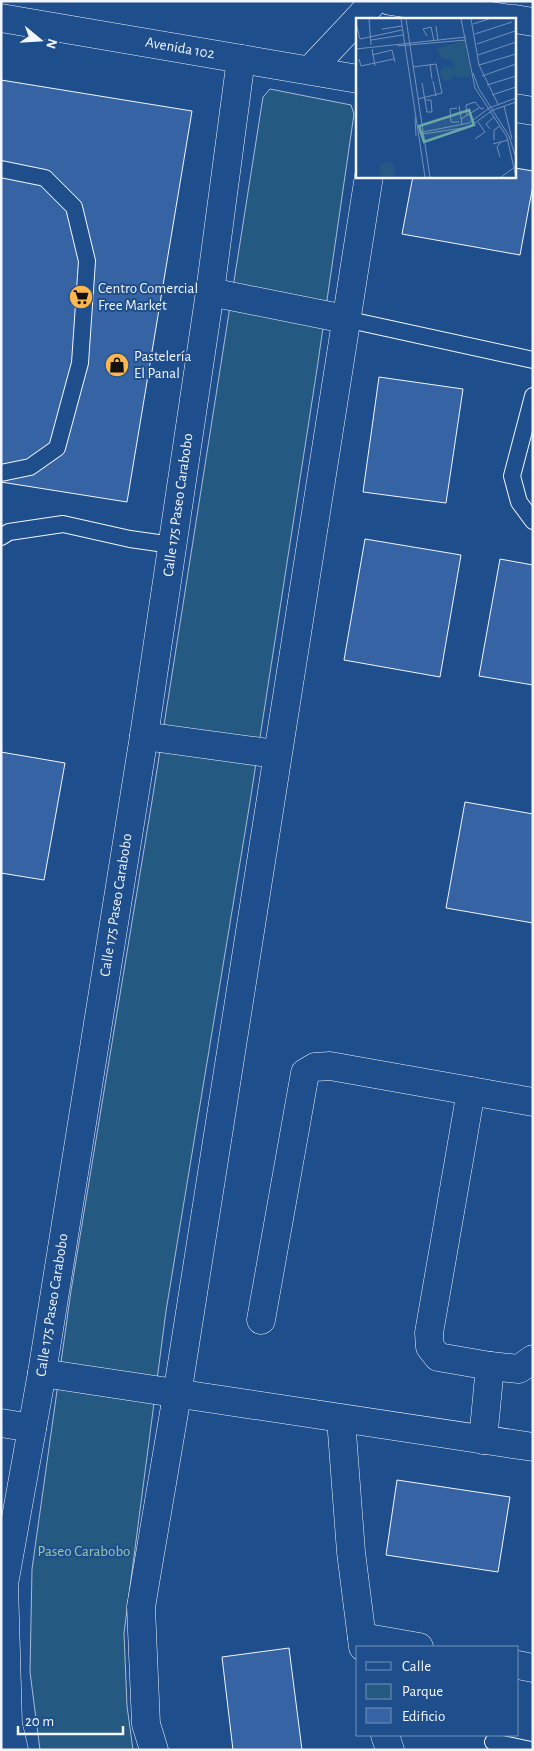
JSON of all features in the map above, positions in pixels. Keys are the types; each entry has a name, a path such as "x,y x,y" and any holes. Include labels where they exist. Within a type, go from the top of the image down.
{"street":[{"path":"375,1 378,18"},
{"path":"359,18 375,1"},
{"path":"390,1 504,18"},
{"name":"Avenida 102","path":"1,18 356,79"},
{"path":"516,19 533,22"},
{"path":"310,70 356,21"},
{"name":"Calle 175 Paseo Carabobo","path":"14,1750 8,1724 4,1584 42,1373 144,736 210,292 241,59"},
{"path":"516,108 533,112"},
{"path":"154,1750 146,1724 141,1607 177,1395 276,754 369,178"},
{"path":"210,292 345,318"},
{"path":"144,736 276,754"},
{"path":"261,1320 305,1073 315,1067 330,1066 533,1102"},
{"path":"471,1091 430,1333 430,1348 438,1357 519,1369 533,1358"},
{"path":"483,1440 490,1366"},
{"path":"42,1373 177,1395 533,1447"},
{"path":"341,1419 351,1552 363,1642 408,1646"},
{"path":"1,1423 32,1428"},
{"path":"519,1665 533,1668"},
{"path":"385,1736 390,1750"}],"lane":[{"path":"1,169 45,178 74,207 87,261 80,363 57,448 30,467 1,473"},
{"path":"345,318 533,360"},
{"path":"533,396 528,431 512,476 519,502 533,521"},
{"path":"1,537 8,532 63,524 130,539 172,545"},
{"path":"493,1742 530,1750"}],"green space":[{"name":"Paseo Carabobo","path":"270,89 351,105 354,114 317,369 250,802 166,1311 124,1633 127,1706 133,1750 40,1750 30,1672 32,1569 71,1291 153,795 263,97"}],"building":[{"name":"Centro Comercial Free Market","path":"1,80 192,111 127,502 1,482"},
{"path":"516,168 533,171 533,185 520,255 402,234 413,178 516,178"},
{"path":"379,377 463,389 446,503 363,492"},
{"path":"365,539 461,555 440,677 344,660"},
{"path":"500,559 533,565 533,685 479,676"},
{"path":"1,752 65,763 44,880 1,873"},
{"path":"465,802 533,814 533,923 446,908"},
{"path":"397,1480 510,1497 498,1572 386,1555"},
{"path":"289,1648 302,1750 233,1750 222,1657"}],"place":[{"name":"Centro Comercial Free Market","path":"81,297"},
{"name":"Pastelería El Panal","path":"117,365"}]}
